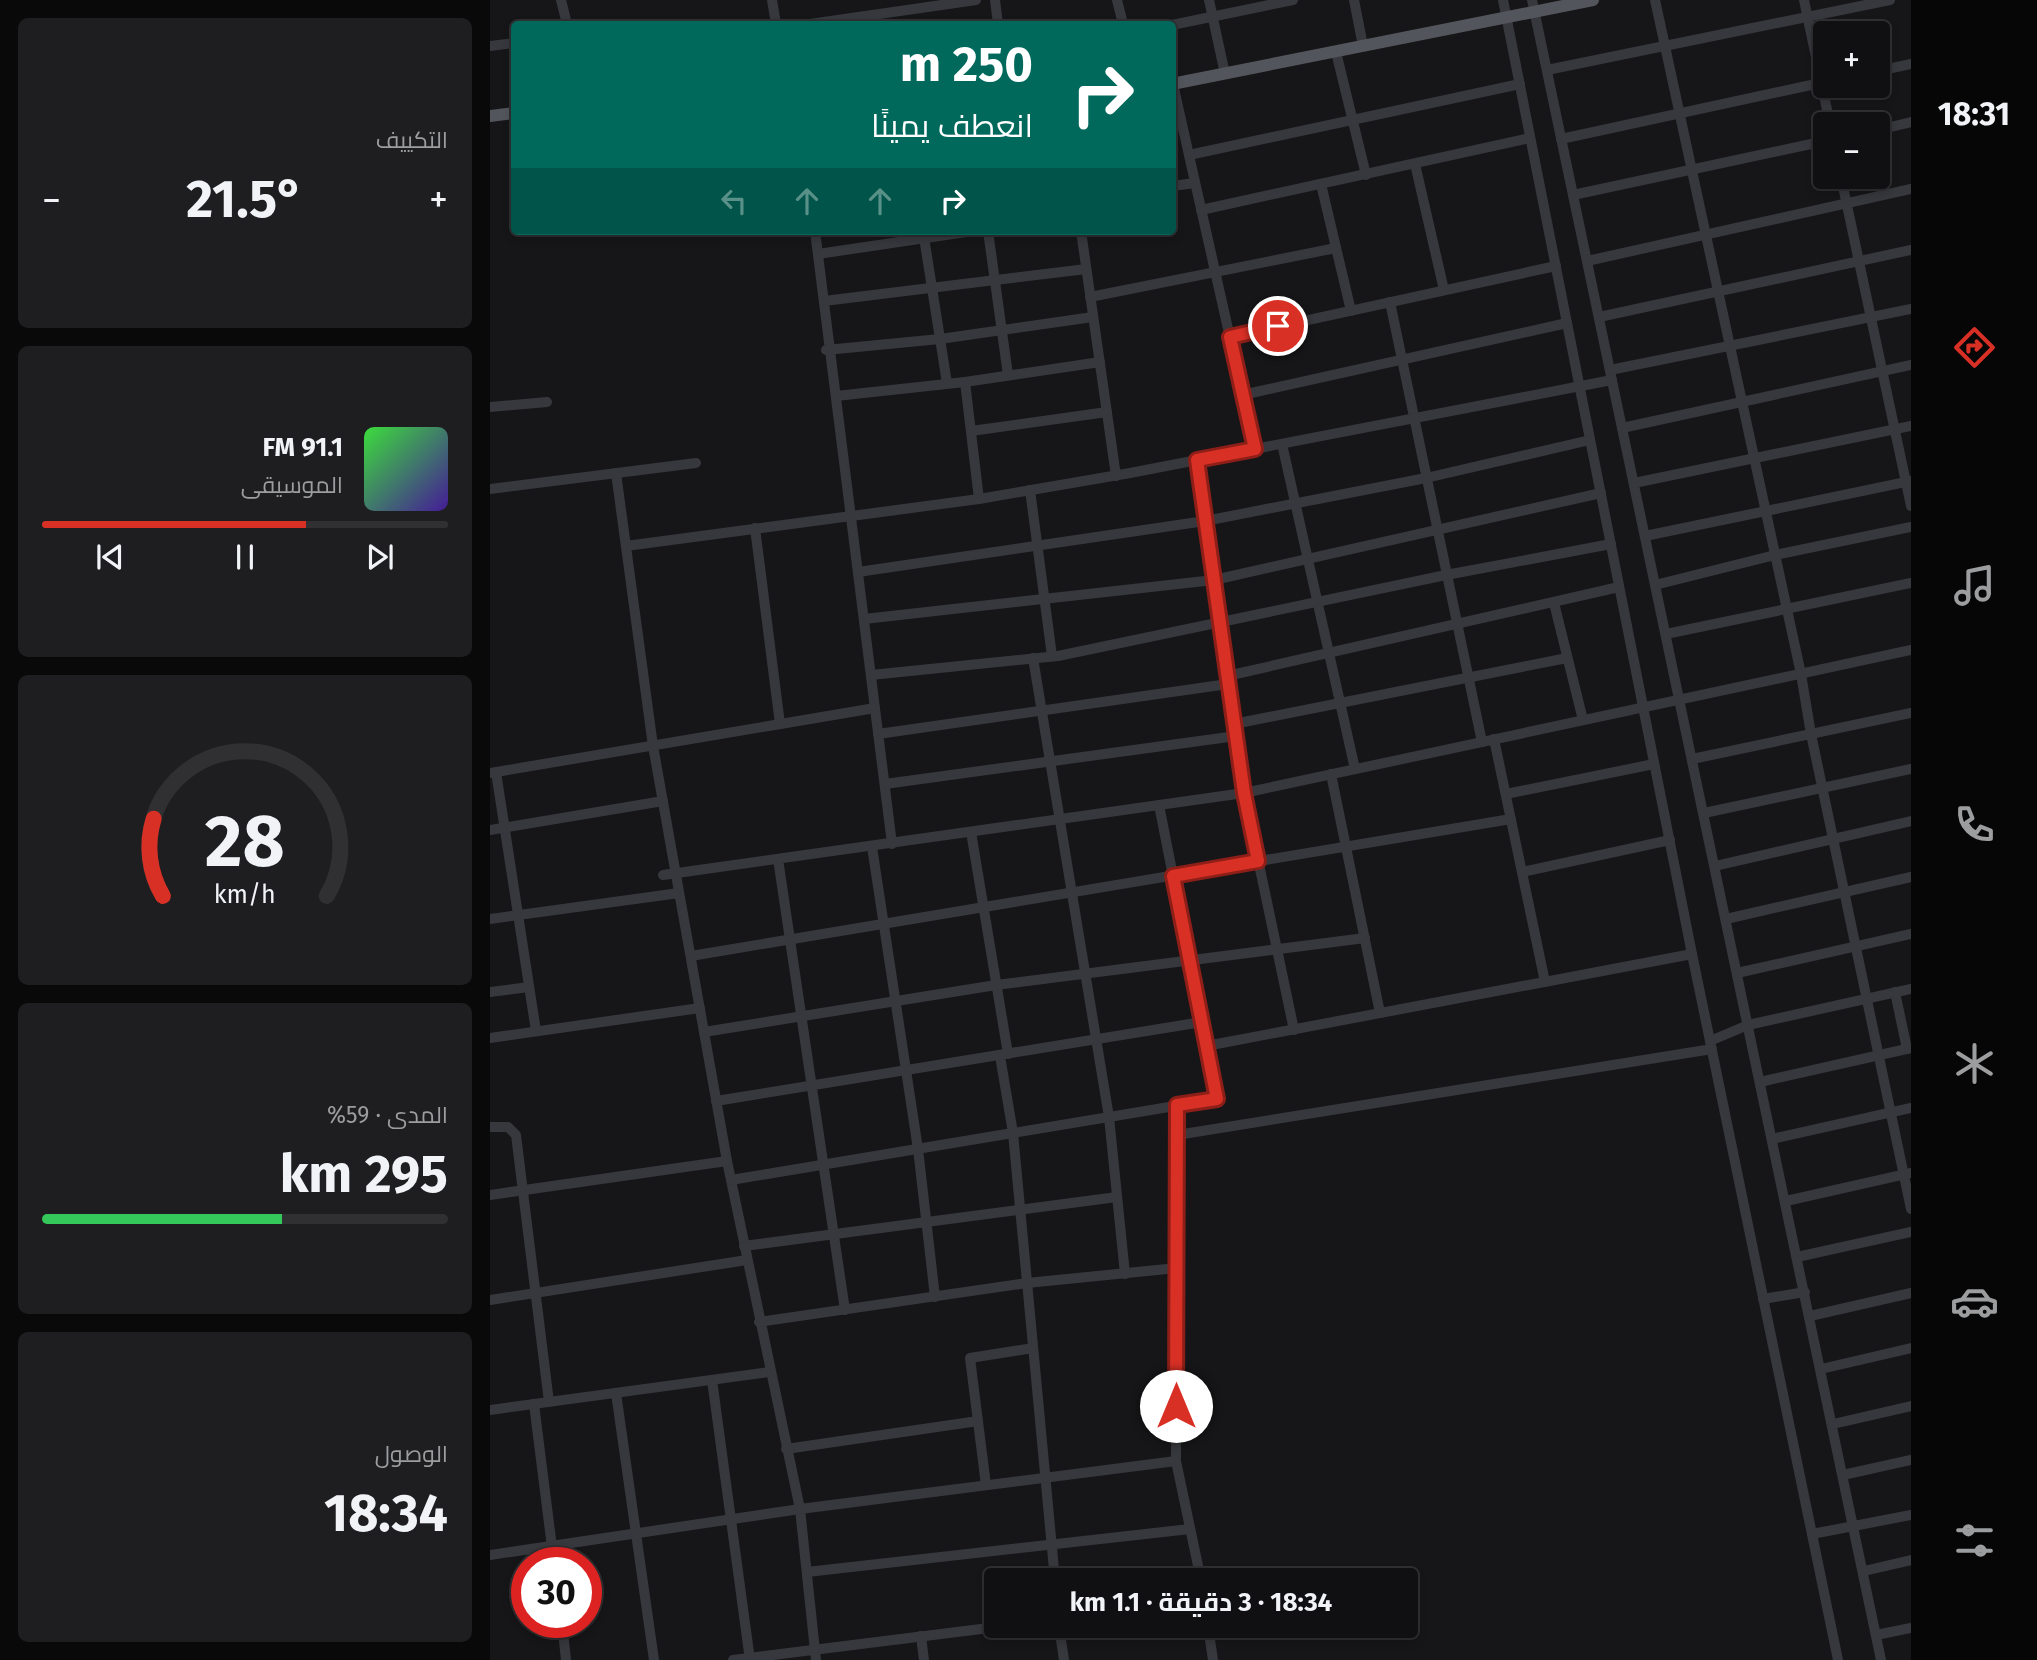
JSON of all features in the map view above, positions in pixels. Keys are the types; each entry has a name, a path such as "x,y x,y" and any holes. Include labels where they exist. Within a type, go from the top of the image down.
{"main road":[{"path":"1176,83 1507,18 1533,6 1593,0"},
{"path":"490,116 511,113"}],"street":[{"path":"561,0 565,21"},
{"path":"772,0 776,21"},
{"path":"895,0 897,11"},
{"path":"830,21 976,0"},
{"path":"995,0 998,21"},
{"path":"1117,0 1122,21"},
{"path":"1209,0 1225,74"},
{"path":"1176,24 1293,0"},
{"path":"1354,0 1363,46"},
{"path":"1503,0 1692,954 1838,1660"},
{"path":"1655,0 1801,674 1822,788 1891,1112 1907,1173 1911,1209"},
{"path":"1804,0 1813,38"},
{"path":"1547,70 1890,0"},
{"path":"1533,6 1881,1660"},
{"path":"490,46 511,43"},
{"path":"1336,52 1366,175"},
{"path":"1890,68 1911,64"},
{"path":"1189,155 1520,84"},
{"path":"1561,139 1813,85"},
{"path":"1176,97 1255,449"},
{"path":"1890,127 1911,122"},
{"path":"1201,210 1530,138"},
{"path":"1573,195 1813,144"},
{"path":"1415,164 1444,290"},
{"path":"1176,185 1195,183"},
{"path":"1321,184 1351,311"},
{"path":"1844,189 1908,481 1911,506"},
{"path":"1587,261 1911,189"},
{"path":"816,235 892,844"},
{"path":"818,254 923,235 947,383"},
{"path":"989,235 1008,375"},
{"path":"1082,235 1116,476"},
{"path":"1090,297 1336,248"},
{"path":"1599,317 1911,250"},
{"path":"1230,337 1556,266"},
{"path":"824,301 1086,269"},
{"path":"1390,302 1482,742"},
{"path":"626,546 979,499 1116,476 1580,387 1611,375 1730,346 1911,309"},
{"path":"828,350 940,339 1093,317"},
{"path":"1242,395 1567,323"},
{"path":"835,396 965,382 1100,362"},
{"path":"1622,428 1911,365"},
{"path":"965,382 979,499"},
{"path":"490,407 547,402"},
{"path":"971,431 1107,412"},
{"path":"1634,483 1911,426"},
{"path":"858,572 1205,521 1426,478 1591,440"},
{"path":"1282,444 1355,769"},
{"path":"1197,460 1244,793 1294,1030"},
{"path":"490,489 696,463"},
{"path":"615,473 653,746 716,1101 769,1372 800,1509 816,1655"},
{"path":"1645,537 1908,481"},
{"path":"1030,490 1052,656"},
{"path":"864,619 1214,580 1601,493"},
{"path":"1656,585 1775,555 1911,527"},
{"path":"755,528 780,724"},
{"path":"871,676 1052,656 1611,544"},
{"path":"1666,634 1911,583"},
{"path":"878,734 1042,711 1228,680 1619,587"},
{"path":"1554,603 1583,720"},
{"path":"663,875 1244,793 1911,650"},
{"path":"1234,724 1567,657"},
{"path":"1033,659 1109,1117 1125,1274"},
{"path":"536,1031 505,827 493,773 875,708"},
{"path":"1692,759 1911,713"},
{"path":"885,784 1236,736"},
{"path":"1494,739 1545,982"},
{"path":"1506,794 1654,764"},
{"path":"1704,813 1911,769"},
{"path":"1331,774 1380,1013"},
{"path":"490,830 663,801"},
{"path":"731,1180 1217,1099 1159,805"},
{"path":"691,956 1511,820"},
{"path":"1715,866 1911,821"},
{"path":"971,832 996,985 1013,1133 1054,1568"},
{"path":"1522,872 1670,840"},
{"path":"872,847 918,1149 935,1297"},
{"path":"778,859 845,1310"},
{"path":"1726,919 1911,877"},
{"path":"490,919 679,893"},
{"path":"1737,973 1911,934"},
{"path":"704,1032 996,985 1364,938"},
{"path":"1206,1046 1692,954"},
{"path":"490,992 529,987"},
{"path":"1177,1135 1711,1045 1748,1025 1911,989"},
{"path":"1760,1082 1909,1049 1895,992"},
{"path":"490,1038 700,1008"},
{"path":"716,1101 1202,1022"},
{"path":"1177,1105 1176,1461 1198,1568"},
{"path":"1772,1139 1911,1108"},
{"path":"490,1127 514,1130 524,1190 549,1402"},
{"path":"490,1195 727,1161"},
{"path":"1786,1201 1907,1173"},
{"path":"744,1246 1117,1197"},
{"path":"1797,1257 1911,1232"},
{"path":"490,1300 747,1260"},
{"path":"759,1322 1027,1283 1177,1268"},
{"path":"1763,1299 1805,1292"},
{"path":"1810,1316 1911,1293"},
{"path":"986,1485 970,1359 1033,1348"},
{"path":"1821,1368 1911,1348"},
{"path":"490,1410 769,1372"},
{"path":"712,1380 750,1659"},
{"path":"616,1393 654,1660"},
{"path":"534,1404 552,1546"},
{"path":"1833,1424 1911,1406"},
{"path":"786,1449 978,1421"},
{"path":"1843,1475 1911,1460"},
{"path":"490,1555 800,1509 1176,1461"},
{"path":"1812,1534 1911,1515"},
{"path":"807,1572 1190,1529"},
{"path":"1864,1571 1911,1560"},
{"path":"733,1660 816,1655 920,1636 984,1628"},
{"path":"1876,1635 1911,1628"},
{"path":"920,1636 923,1660"},
{"path":"564,1638 566,1660"},
{"path":"1060,1638 1063,1660"},
{"path":"1210,1638 1213,1660"}],"route":[{"path":"1176,1406 1177,1105 1217,1099 1173,876 1258,861 1244,793 1197,460 1255,449 1230,337 1278,326"}]}
